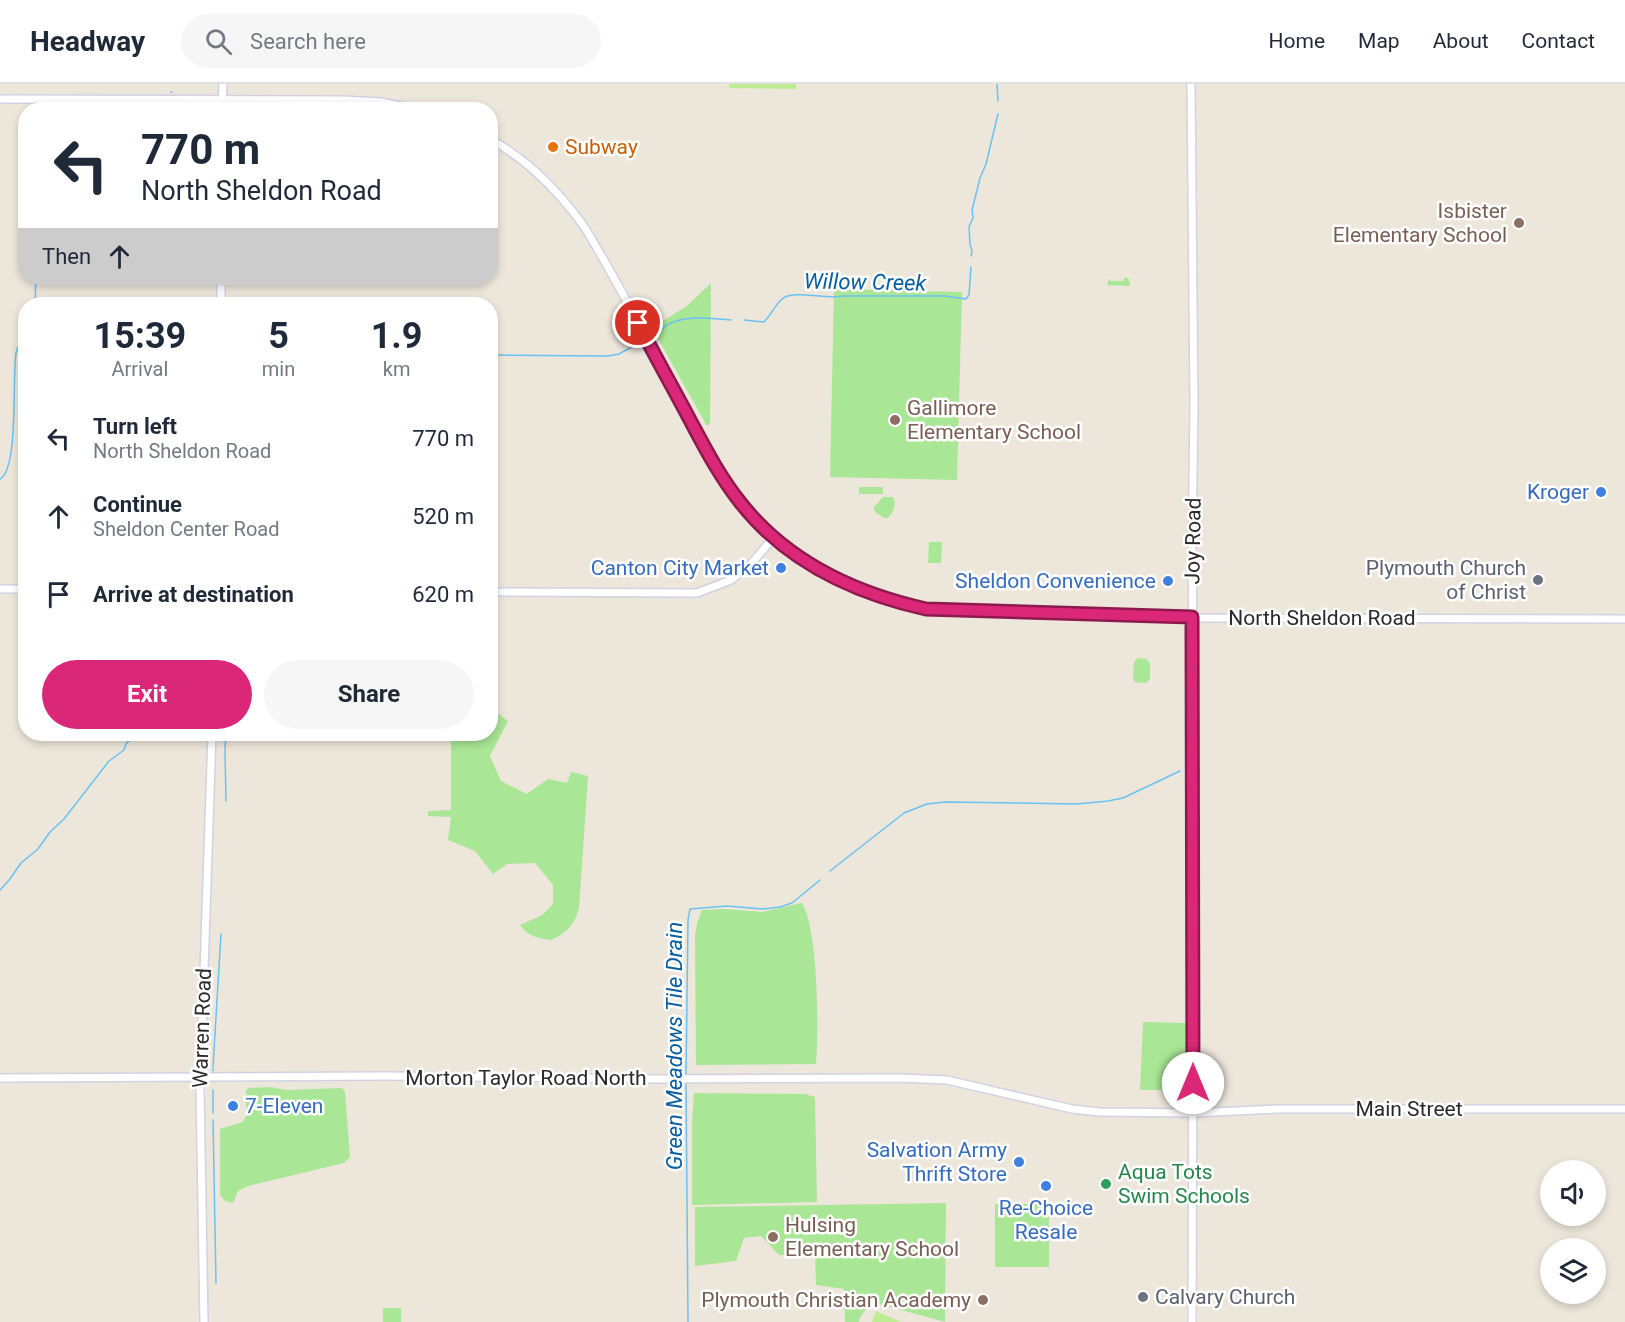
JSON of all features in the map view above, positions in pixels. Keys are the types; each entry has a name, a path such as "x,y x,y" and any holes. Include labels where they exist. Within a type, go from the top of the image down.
{"street":[{"path":"223,84 223,102"},
{"name":"Joy Road","path":"1191,84 1194,405 1192,1322"},
{"path":"0,99 375,102"},
{"name":"North Sheldon Road","path":"498,144 518,156 544,179 583,225 722,477 744,508 799,557 822,572 863,591 917,607 944,610 1192,617 1625,619"},
{"path":"498,592 679,595 697,593 724,585 751,564 774,537"},
{"path":"0,589 18,589"},
{"name":"Warren Road","path":"204,1322 200,1078 212,741"},
{"name":"Morton Taylor Road North","path":"0,1078 384,1076 922,1078 954,1082 1083,1111 1193,1113"},
{"name":"Main Street","path":"1193,1113 1276,1109 1625,1108"}],"green space":[{"path":"729,84 796,84 796,89 729,88"},
{"path":"1125,277 1129,279 1130,286 1107,285 1109,278 1110,281 1123,281"},
{"path":"711,283 710,423 707,426 652,328 688,305"},
{"path":"834,289 962,292 957,480 830,477"},
{"path":"859,487 883,487 883,494 859,494"},
{"path":"883,497 893,497 895,503 888,518 875,512 874,507"},
{"path":"929,542 942,542 941,563 928,563"},
{"path":"1138,658 1147,659 1150,664 1150,679 1146,683 1135,682 1133,678 1134,662"},
{"path":"498,713 508,721 498,740"},
{"path":"451,741 498,741 490,756 501,781 527,794 548,779 567,783 571,772 588,776 579,908 569,928 551,940 538,938 523,929 520,925 542,915 553,904 553,885 535,863 507,864 493,874 475,851 448,840 451,817 428,816 428,811 451,810"},
{"path":"802,903 807,916 814,956 817,1005 816,1064 696,1065 695,936 702,910 762,912"},
{"path":"1143,1022 1188,1023 1188,1086 1186,1090 1140,1090"},
{"path":"271,1087 286,1090 342,1088 345,1092 350,1157 344,1163 248,1186 238,1191 233,1203 225,1201 220,1195 220,1129 243,1122 246,1116 248,1088"},
{"path":"694,1093 805,1094 815,1097 817,1202 692,1205"},
{"path":"946,1203 945,1322 872,1302 860,1317 859,1322 845,1322 844,1289 816,1285 815,1255 779,1255 761,1236 744,1238 736,1261 695,1266 695,1207"},
{"path":"995,1204 1049,1204 1049,1267 995,1267"},
{"path":"383,1308 401,1308 401,1322 383,1322"},
{"path":"876,1311 901,1322 872,1322"}],"waterway":[{"name":"Willow Creek","path":"997,84 998,101"},
{"name":"Willow Creek","path":"971,256 969,227 973,218 972,210 998,114"},
{"name":"Willow Creek","path":"744,320 764,322 782,299 794,295 945,296 966,299 969,295 971,267"},
{"path":"35,297 36,285"},
{"name":"Willow Creek","path":"655,334 667,325 682,319 731,320"},
{"name":"Willow Creek","path":"498,355 608,356 619,354 639,343"},
{"path":"0,479 6,472 10,458 18,348"},
{"name":"Willow Creek","path":"0,890 21,863 38,849 50,832 64,819 109,761 124,750 129,741"},
{"path":"225,749 226,741"},
{"path":"225,750 226,801"},
{"name":"Green Meadows Tile Drain","path":"830,871 904,813 927,804 945,802 1077,804 1108,801 1123,798 1180,771"},
{"name":"Green Meadows Tile Drain","path":"686,1077 690,909 727,906 763,909 780,907 792,903 820,880"},
{"path":"213,1067 221,934"},
{"name":"Green Meadows Tile Drain","path":"686,1082 688,1322"},
{"path":"213,1090 213,1113"},
{"path":"213,1120 216,1283"}],"place":[{"name":"Subway","path":"553,147"},
{"name":"Isbister Elementary School","path":"1519,223"},
{"name":"Gallimore Elementary School","path":"895,420"},
{"name":"Kroger","path":"1601,492"},
{"name":"Canton City Market","path":"781,568"},
{"name":"Plymouth Church of Christ","path":"1538,580"},
{"name":"Sheldon Convenience","path":"1168,581"},
{"name":"7-Eleven","path":"233,1106"},
{"name":"Salvation Army Thrift Store","path":"1019,1162"},
{"name":"Aqua Tots Swim Schools","path":"1106,1184"},
{"name":"Re-Choice Resale","path":"1046,1186"},
{"name":"Hulsing Elementary School","path":"773,1237"},
{"name":"Calvary Church","path":"1143,1297"},
{"name":"Plymouth Christian Academy","path":"983,1300"}],"route":[{"path":"638,323 730,489 748,512 781,543 822,572 863,591 926,609 1192,617 1193,1083"}]}
